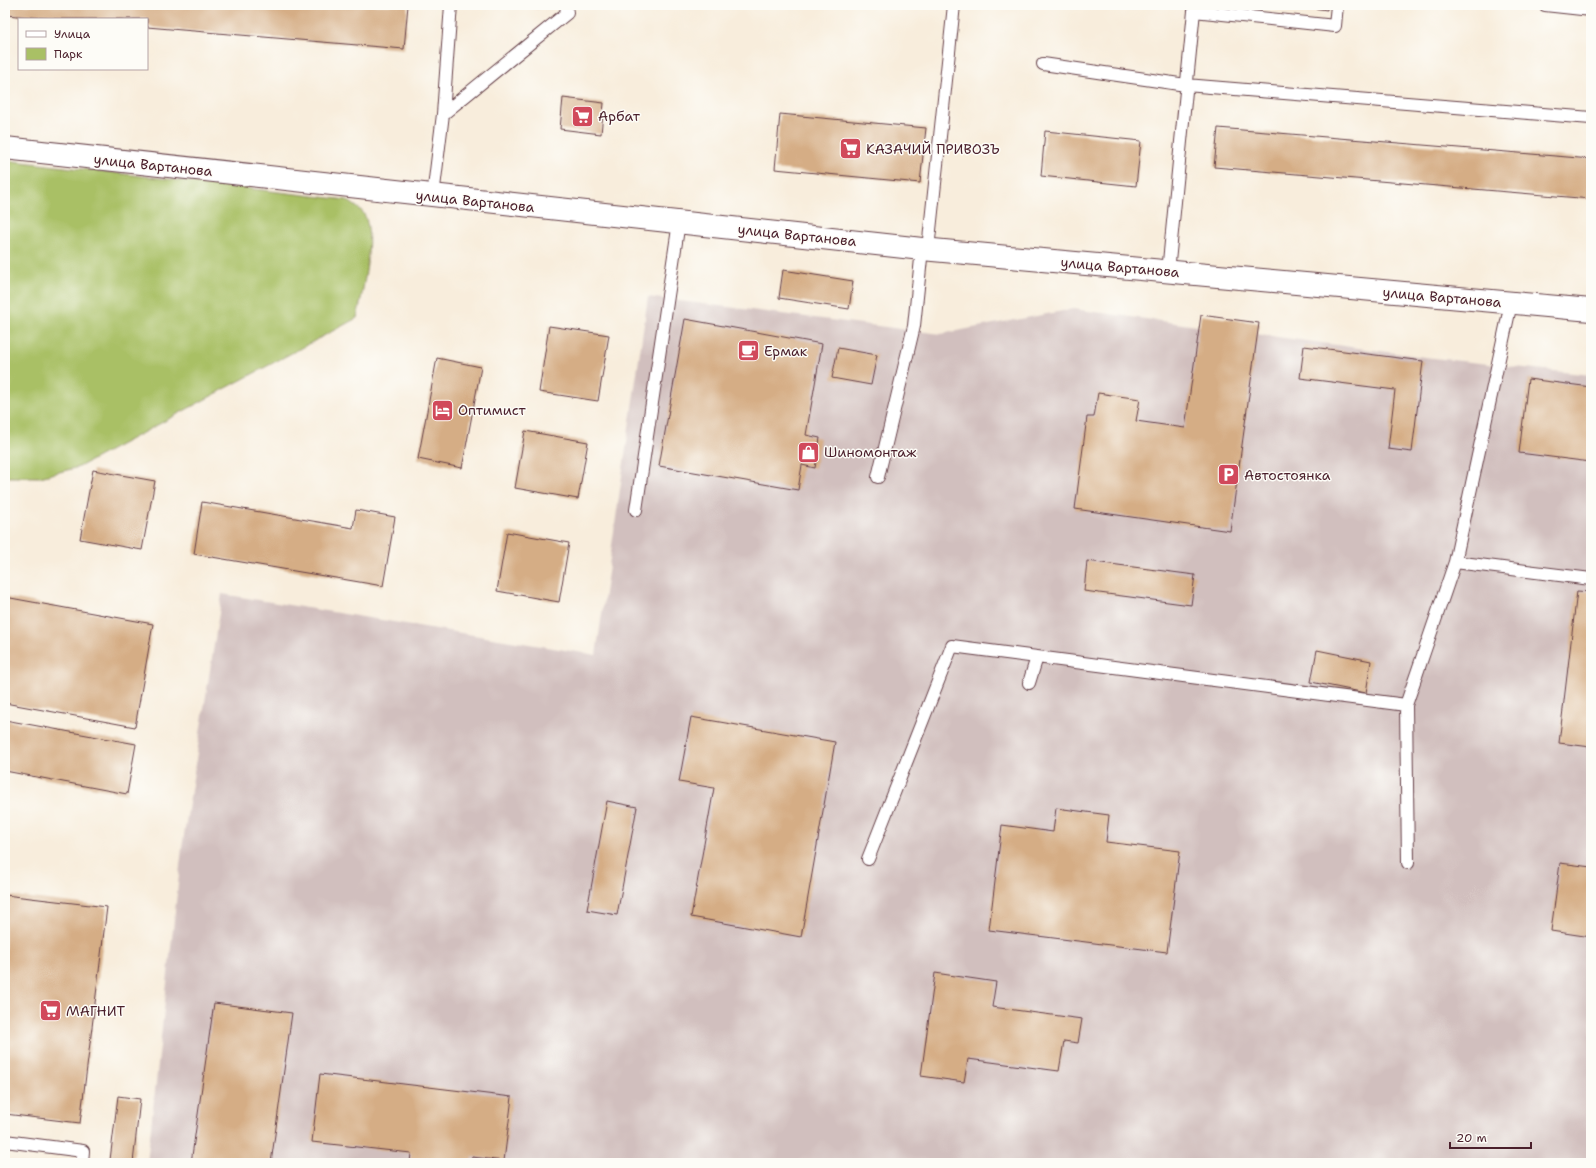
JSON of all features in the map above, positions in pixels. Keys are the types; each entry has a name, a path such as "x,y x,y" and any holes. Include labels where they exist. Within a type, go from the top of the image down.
{"street":[{"name":"улица Вартанова","path":"5,148 925,249 1591,310"}],"lane":[{"path":"433,196 443,114 452,5"},
{"path":"443,114 567,13 566,5"},
{"path":"878,477 914,326 925,249 954,5"},
{"path":"1168,272 1194,11 1335,26 1337,5"},
{"path":"1545,5 1591,10"},
{"path":"1043,64 1186,85 1591,118"},
{"path":"636,510 679,222"},
{"path":"1408,863 1406,705 1455,562 1511,303"},
{"path":"1455,562 1591,579"},
{"path":"868,859 952,646 1406,705"},
{"path":"1029,683 1037,657"},
{"path":"5,1141 83,1151 82,1163"}],"shaded area":[{"path":"648,297 941,334 1073,309 1424,357 1591,375 1591,1163 147,1163 182,848 222,594 596,655"}],"green space":[{"path":"5,160 347,200 363,212 369,236 367,265 357,318 79,467 40,477 5,477"}],"building":[{"path":"5,5 408,5 404,49 148,27 148,18 43,18 5,15"},
{"path":"509,5 539,5 539,9"},
{"path":"1292,5 1327,5 1327,10"},
{"name":"Арбат","path":"563,98 604,103 601,134 560,129"},
{"name":"КАЗАЧИЙ ПРИВОЗЪ","path":"780,114 926,128 920,183 775,169"},
{"path":"1218,128 1591,159 1591,199 1214,167"},
{"path":"1045,131 1141,141 1136,186 1041,176"},
{"path":"783,270 853,281 849,309 779,298"},
{"path":"1201,315 1259,323 1230,531 1075,509 1087,417 1094,417 1098,393 1140,399 1136,421 1185,428"},
{"path":"685,319 822,344 806,435 820,438 815,468 802,465 798,490 659,466"},
{"path":"549,326 609,335 598,401 539,392"},
{"path":"1304,346 1423,361 1412,452 1388,449 1395,390 1300,378"},
{"path":"838,348 877,355 871,385 832,378"},
{"path":"437,358 481,367 462,468 418,459"},
{"path":"1528,379 1591,387 1591,462 1519,453"},
{"path":"525,431 588,442 578,499 515,488"},
{"path":"93,470 155,481 142,550 80,539"},
{"path":"202,502 353,528 356,510 395,517 383,586 194,554"},
{"path":"507,532 569,543 559,602 497,591"},
{"path":"1087,561 1195,575 1191,605 1084,591"},
{"path":"1577,591 1591,592 1591,747 1559,743"},
{"path":"5,597 153,624 135,727 5,703"},
{"path":"1317,650 1371,661 1366,693 1311,682"},
{"path":"691,717 835,742 801,937 691,917 714,788 679,782"},
{"path":"5,720 136,744 127,794 5,771"},
{"path":"607,801 637,807 617,915 587,910"},
{"path":"1056,808 1109,815 1106,842 1180,851 1167,952 989,930 1002,825 1053,832"},
{"path":"1560,863 1591,867 1591,937 1551,931"},
{"name":"МАГНИТ","path":"5,895 107,907 80,1123 5,1114"},
{"path":"935,973 996,982 992,1007 1082,1019 1078,1043 1064,1041 1059,1071 968,1059 964,1082 921,1076"},
{"path":"214,1003 292,1013 271,1163 191,1163"},
{"path":"320,1074 512,1097 504,1161 472,1157 471,1163 410,1163 411,1153 312,1142"},
{"path":"118,1096 140,1099 133,1163 110,1160"}],"place":[{"name":"Арбат","path":"582,116"},
{"name":"КАЗАЧИЙ ПРИВОЗЪ","path":"850,149"},
{"name":"Ермак","path":"748,351"},
{"name":"Оптимист","path":"443,410"},
{"name":"Шиномонтаж","path":"808,452"},
{"name":"Автостоянка","path":"1228,475"},
{"name":"МАГНИТ","path":"50,1011"}]}
